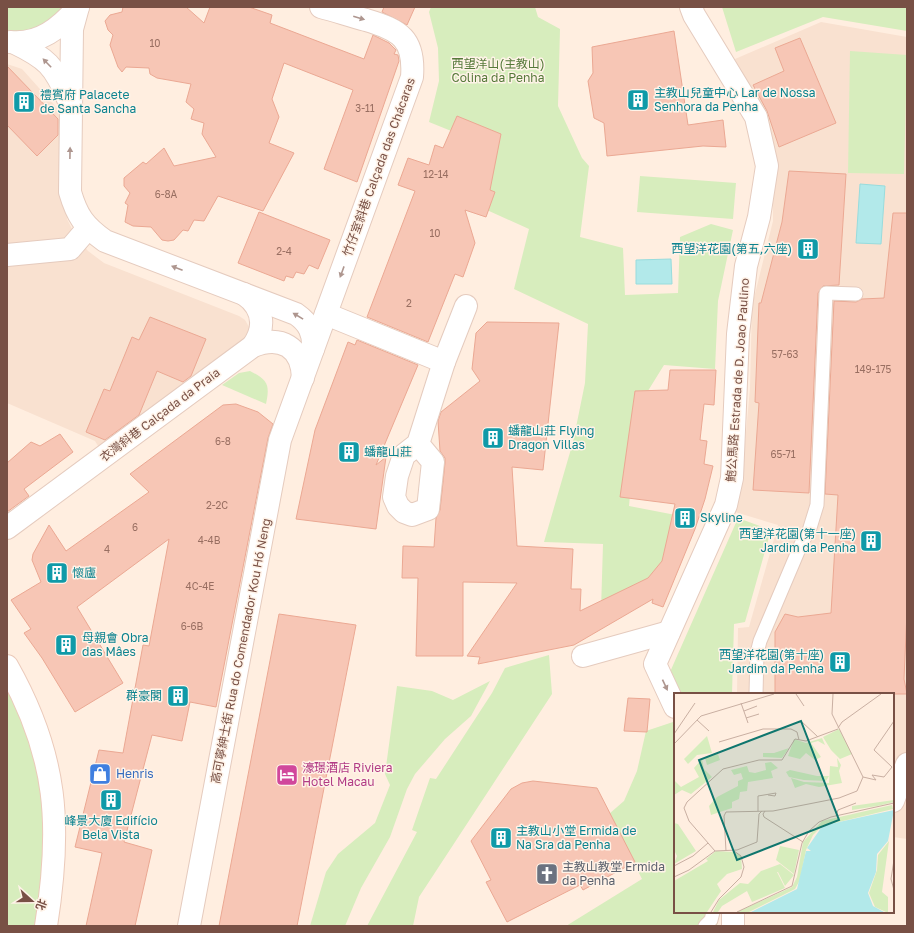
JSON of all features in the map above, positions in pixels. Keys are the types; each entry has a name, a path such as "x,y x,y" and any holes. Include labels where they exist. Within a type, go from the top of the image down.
{"street":[{"path":"11,43 41,38 62,25 78,7"},
{"path":"78,7 72,29 70,192 76,212 88,228 105,241 296,314 319,330 444,362"},
{"name":"竹仔室斜巷 Calçada das Chácaras","path":"303,378 319,330 412,77 413,62 409,48 401,36 388,27 322,7"},
{"name":"鮑公馬路 Estrada de D. Joao Paulino","path":"674,705 655,664 726,505 732,478 738,334 746,266 759,217 767,166 756,117 694,15 691,7"},
{"path":"11,43 39,55 57,74 68,98 71,123"},
{"path":"7,256 25,252 70,249 88,228"},
{"path":"243,294 258,307 262,316 260,336 253,346"},
{"path":"418,444 444,362 466,306"},
{"name":"衣灣斜巷 Calçada da Praia","path":"7,528 253,346 265,341 295,341 319,330"},
{"path":"276,341 285,344 294,350 300,359 303,378"},
{"name":"高可寧紳士街 Rua do Comendador Kou Hó Neng","path":"189,926 280,440 303,378"},
{"path":"583,656 668,632"},
{"path":"7,666 21,690 41,742 53,796 55,851 50,925"},
{"path":"894,798 907,764"},
{"path":"733,913 733,926"}],"lane":[{"path":"756,693 757,653 760,641 802,542 809,531 817,505 826,293 856,294"},
{"path":"705,926 711,920 714,913"}],"shaded area":[{"path":"821,22 907,37 907,839 894,837 894,693 737,693 738,628 749,627 778,525 735,512 743,466 750,388 752,306 773,221 773,171 768,133 735,59"},
{"name":"禮賓府 Palacete de Santa Sancha","path":"7,64 22,69 64,116 67,219 75,235 88,251 104,263 239,316 245,320 249,327 249,335 105,457 95,441 7,403"}],"green space":[{"path":"7,7 69,7 60,19 7,39"},
{"name":"西望洋山(主教山) Colina da Penha","path":"431,7 535,7 538,17 560,29 558,106 582,158 589,166 580,237 623,248 625,295 678,293 680,237 711,224 733,230 718,301 715,369 664,365 638,407 629,506 686,517 675,567 601,610 603,544 544,542 573,442 585,383 588,324 514,289 529,229 478,206 476,141 429,122 439,81 438,48 429,12"},
{"path":"722,7 907,7 907,31 823,17 736,52"},
{"path":"850,51 907,55 904,174 848,173"},
{"path":"640,176 736,183 733,219 637,212"},
{"path":"250,371 261,377 266,384 268,392 266,404 222,385 239,373"},
{"path":"738,518 771,530 745,622 734,624 732,693 675,693 670,672"},
{"path":"549,655 552,694 419,897 413,926 367,926 417,832 412,830 430,778 436,779 492,693 505,668"},
{"path":"490,681 471,716 445,739 415,774 407,789 390,837 361,888 345,926 310,926 326,872 338,854 375,823 390,785 385,774 397,686 432,691 453,700"},
{"path":"7,683 41,744 49,798 46,926 7,926"},
{"path":"673,722 674,723 674,913 719,913 717,926 566,926 642,879 609,814 624,801 637,771 646,731"}],"water":[{"path":"860,184 885,186 881,244 856,243"},
{"path":"671,259 672,284 636,284 636,260"}],"building":[{"path":"123,7 186,7 204,23 210,7 249,7 272,15 270,23 364,59 373,35 389,43 396,50 394,54 398,55 399,61 357,182 324,169 353,90 284,63 272,99 279,117 269,143 294,153 263,211 218,196 204,221 194,220 188,231 183,230 174,240 168,241 162,240 151,227 133,226 125,222 128,205 125,203 130,193 124,186 124,178 143,162 146,164 164,148 174,166 216,157 202,134 204,123 191,119 194,109 186,102 191,84 157,78 150,74 149,68 126,67 122,72 118,67 110,45 113,35 108,30 105,21 110,15 122,12"},
{"path":"384,7 415,7 407,25 382,12"},
{"name":"主教山兒童中心 Lar de Nossa Senhora da Penha","path":"674,31 688,125 723,120 726,147 703,146 607,156 604,123 594,118 588,81 593,73 592,47"},
{"path":"800,38 836,123 779,147 767,111 753,85 784,71 775,48"},
{"name":"禮賓府 Palacete de Santa Sancha","path":"7,66 58,119 58,135 37,156 7,125"},
{"path":"457,116 501,134 490,190 495,192 486,217 465,210 475,243 463,277 455,274 428,342 367,317 415,191 398,185 408,158 429,165 435,145 443,148"},
{"path":"789,171 846,174 839,285 823,286 818,293 809,493 753,490 759,403 755,402 759,303 761,303 782,222"},
{"path":"259,212 330,240 318,269 309,265 304,274 296,272 293,278 286,276 284,281 238,263"},
{"path":"893,213 907,213 907,612 904,679 907,694 775,693 775,632 785,614 798,617 831,613 838,495 825,494 834,301 856,302 862,299 884,298"},
{"path":"150,317 206,339 191,376 183,382 157,371 139,415 105,440 86,432 104,389 110,391 132,337 139,340"},
{"path":"487,322 559,323 543,470 512,467 517,546 573,549 571,589 581,589 580,611 648,578 662,561 675,504 620,497 635,391 668,390 670,370 716,370 714,405 704,404 700,440 707,441 704,464 713,466 705,499 695,529 663,607 652,603 653,599 574,645 478,664 480,657 467,656 517,583 463,582 463,656 416,656 418,578 402,578 403,546 434,547 436,518 440,510 445,463 445,458 440,451 438,421 441,412 480,381 472,369 476,333"},
{"name":"蟠龍山莊","path":"357,340 418,365 376,465 386,457 376,529 296,519 315,430 348,342 355,345"},
{"path":"236,404 258,412 273,424 268,438 216,707 190,702 182,741 152,735 124,842 152,850 135,926 86,926 102,853 75,847 99,750 123,753 143,645 149,646 169,539 77,607 123,683 75,712 42,658 24,633 31,629 11,600 41,582 32,560 33,554 49,525 66,551 149,492 130,474 223,405"},
{"path":"60,434 73,452 24,489 29,496 7,512 7,463 31,442 40,446"},
{"name":"濠璟酒店 Riviera Hotel Macau","path":"279,614 356,625 297,926 219,926"},
{"path":"628,698 650,699 647,732 624,731"},
{"name":"主教山小堂 Ermida de Nª Srª da Penha","path":"533,781 597,788 635,862 583,890 580,885 507,922 486,882 491,880 471,841 511,789 522,783"}],"place":[{"name":"主教山兒童中心 Lar de Nossa Senhora da Penha","path":"638,100"},
{"name":"禮賓府 Palacete de Santa Sancha","path":"24,102"},
{"name":"西望洋花園(第五,六座)","path":"808,249"},
{"name":"蟠龍山莊 Flying Dragon Villas","path":"493,438"},
{"name":"蟠龍山莊","path":"349,452"},
{"name":"Skyline","path":"685,518"},
{"name":"西望洋花園(第十一座) Jardim da Penha","path":"871,541"},
{"name":"懷廬","path":"57,573"},
{"name":"母親會 Obra das Mâes","path":"66,645"},
{"name":"西望洋花園(第十座) Jardim da Penha","path":"840,662"},
{"name":"群豪閣","path":"178,696"},
{"name":"Henris","path":"100,774"},
{"name":"濠璟酒店 Riviera Hotel Macau","path":"287,775"},
{"name":"峰景大廈 Edifício Bela Vista","path":"111,800"},
{"name":"主教山小堂 Ermida de Nª Srª da Penha","path":"501,838"},
{"name":"主教山教堂 Ermida da Penha","path":"547,874"}]}
